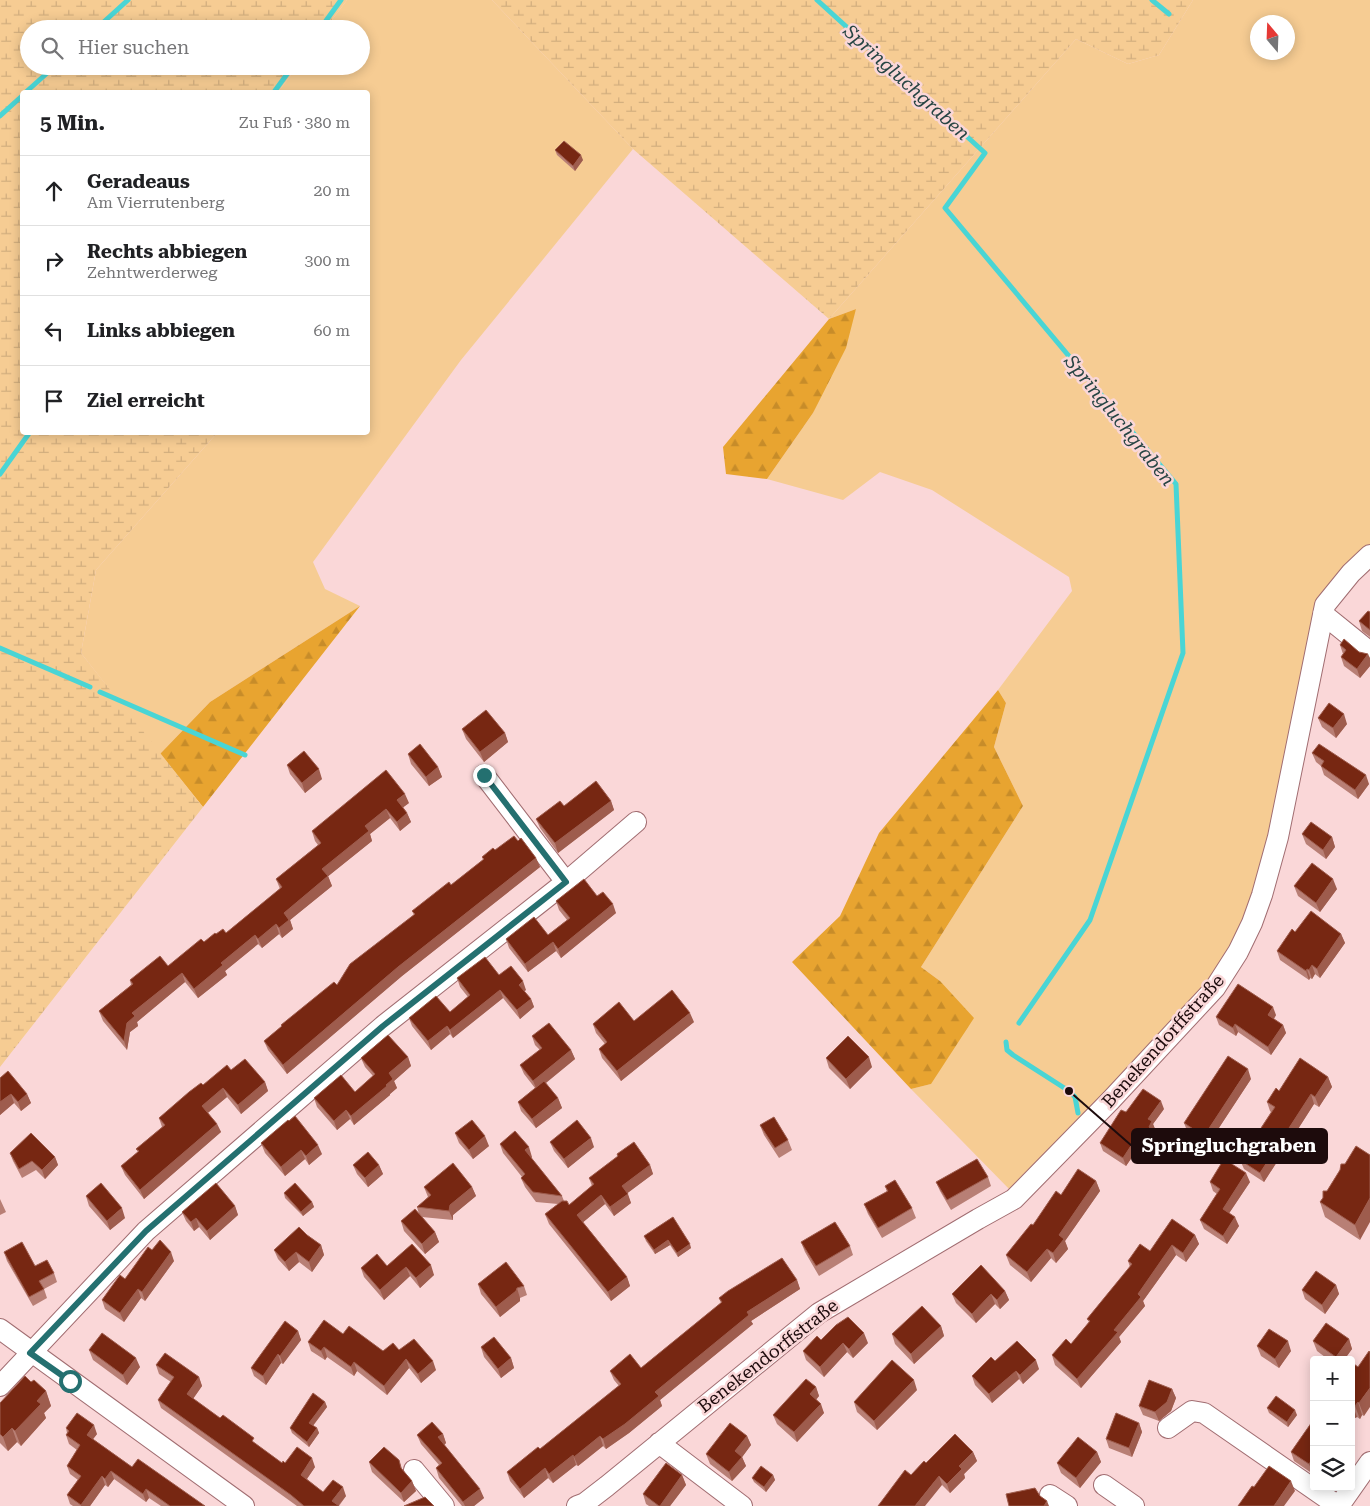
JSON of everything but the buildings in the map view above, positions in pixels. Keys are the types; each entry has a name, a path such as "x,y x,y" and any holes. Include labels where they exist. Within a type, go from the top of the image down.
{"street":[{"name":"Benekendorffstraße","path":"577,1506 593,1497 819,1313 1014,1199 1111,1100 1215,988 1238,952 1252,923 1262,895 1278,837 1325,605 1350,573 1370,555"},
{"path":"1323,614 1370,652"},
{"path":"484,775 566,882"},
{"path":"0,1386 146,1231 383,1026 566,882 636,822"},
{"path":"0,1329 30,1353 244,1506"},
{"path":"1168,1428 1192,1411 1204,1413 1338,1506 1370,1462"},
{"path":"660,1443 742,1506"},
{"path":"414,1470 444,1506"},
{"path":"1104,1485 1134,1506"}],"green space":[{"path":"0,0 347,0 332,20 20,20 20,75 291,75 280,90 20,90 20,435 215,435 96,570 81,653 203,807 0,1067"},
{"path":"347,0 492,0 633,149 461,360 313,562 325,589 360,606 210,702 160,754 81,653 96,570 215,435 370,435 370,90 280,90 291,75 370,75 370,20 332,20"},
{"path":"492,0 1193,0 1159,55 1128,64 1076,39 829,319 633,149"},
{"path":"1193,0 1370,0 1370,547 1344,572 1292,729 1256,893 1235,947 1209,984 1012,1192 911,1089 931,1084 940,981 921,967 1023,806 994,747 1006,703 998,690 1072,591 1069,577 932,490 880,472 843,500 767,479 813,413 856,309 829,319 1076,39 1128,64 1159,55"},
{"path":"856,309 846,348 813,413 767,479 726,474 723,447 829,319"},
{"path":"360,606 203,807 160,754 210,702"},
{"path":"998,690 1006,703 994,747 1023,806 921,967 940,981 974,1018 931,1084 911,1089 792,962 840,916 879,833"}],"waterway":[{"path":"106,20 128,0"},
{"path":"327,20 341,0"},
{"name":"Springluchgraben","path":"817,0 985,153 945,208 1176,484 1183,653 1090,920 1019,1023"},
{"path":"1152,0 1169,14"},
{"path":"28,90 45,75"},
{"path":"275,90 286,75"},
{"path":"0,116 20,98"},
{"path":"0,474 28,435"},
{"path":"0,648 90,687"},
{"path":"100,692 245,755"},
{"name":"Springluchgraben","path":"1006,1042 1007,1050 1013,1055 1069,1091 1075,1097 1078,1113"}],"place":[{"name":"Springluchgraben","path":"1069,1091"}],"route":[{"path":"70,1381 30,1353 146,1231 252,1139 291,1108 383,1026 566,882 484,775"}]}
